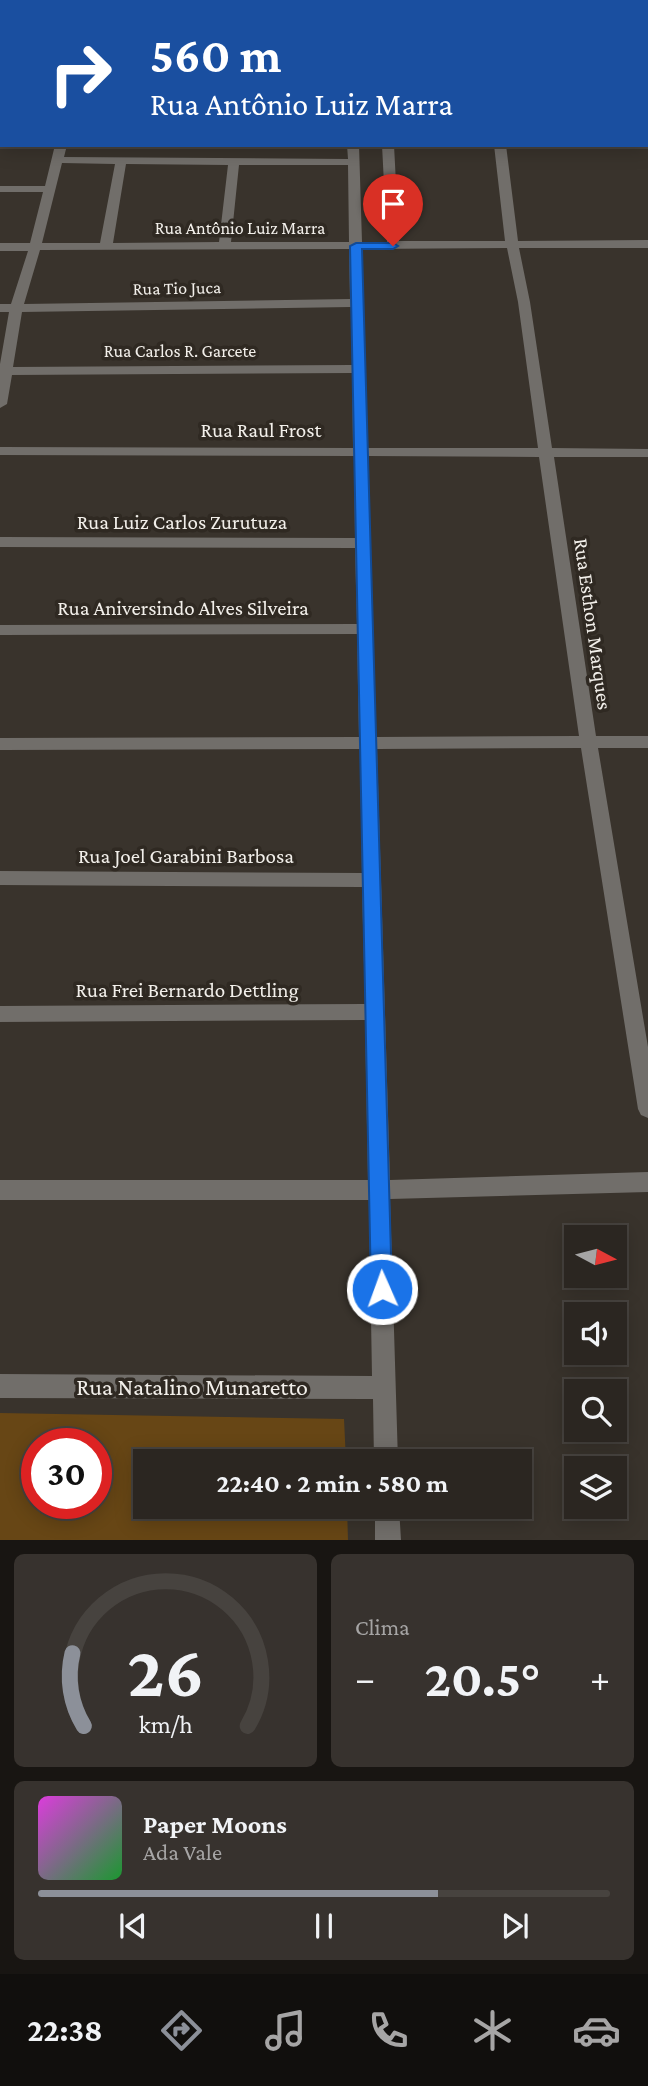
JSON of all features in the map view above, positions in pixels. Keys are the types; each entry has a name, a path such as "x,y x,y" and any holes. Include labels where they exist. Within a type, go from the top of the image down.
{"street":[{"path":"0,404 16,309 28,275 61,147"},
{"path":"209,161 210,147"},
{"path":"388,147 393,246"},
{"name":"Rua Esthon Marques","path":"500,147 512,245 524,302 588,741 648,1108"},
{"path":"58,160 234,161 354,153 355,303 360,369 386,1449"},
{"path":"106,246 121,160"},
{"path":"225,244 234,161"},
{"path":"0,189 51,189"},
{"name":"Rua Antônio Luiz Marra","path":"0,247 648,244"},
{"name":"Rua Tio Juca","path":"0,308 355,303"},
{"name":"Rua Carlos R. Garcete","path":"4,371 360,369"},
{"name":"Rua Raul Frost","path":"0,451 648,453"},
{"name":"Rua Luiz Carlos Zurutuza","path":"0,542 363,543"},
{"name":"Rua Aniversindo Alves Silveira","path":"0,630 366,629"},
{"path":"0,744 648,741"},
{"name":"Rua Joel Garabini Barbosa","path":"0,878 371,880"},
{"name":"Rua Frei Bernardo Dettling","path":"0,1014 374,1012"},
{"path":"0,1190 379,1190 648,1182"},
{"name":"Rua Natalino Munaretto","path":"0,1386 384,1388"},
{"path":"387,1519 388,1540"}],"shaded area":[{"path":"0,1413 344,1419 345,1449 133,1449 133,1519 347,1519 348,1540 0,1540"}],"route":[{"path":"382,1289 360,369 355,303 356,246 393,246"}]}
